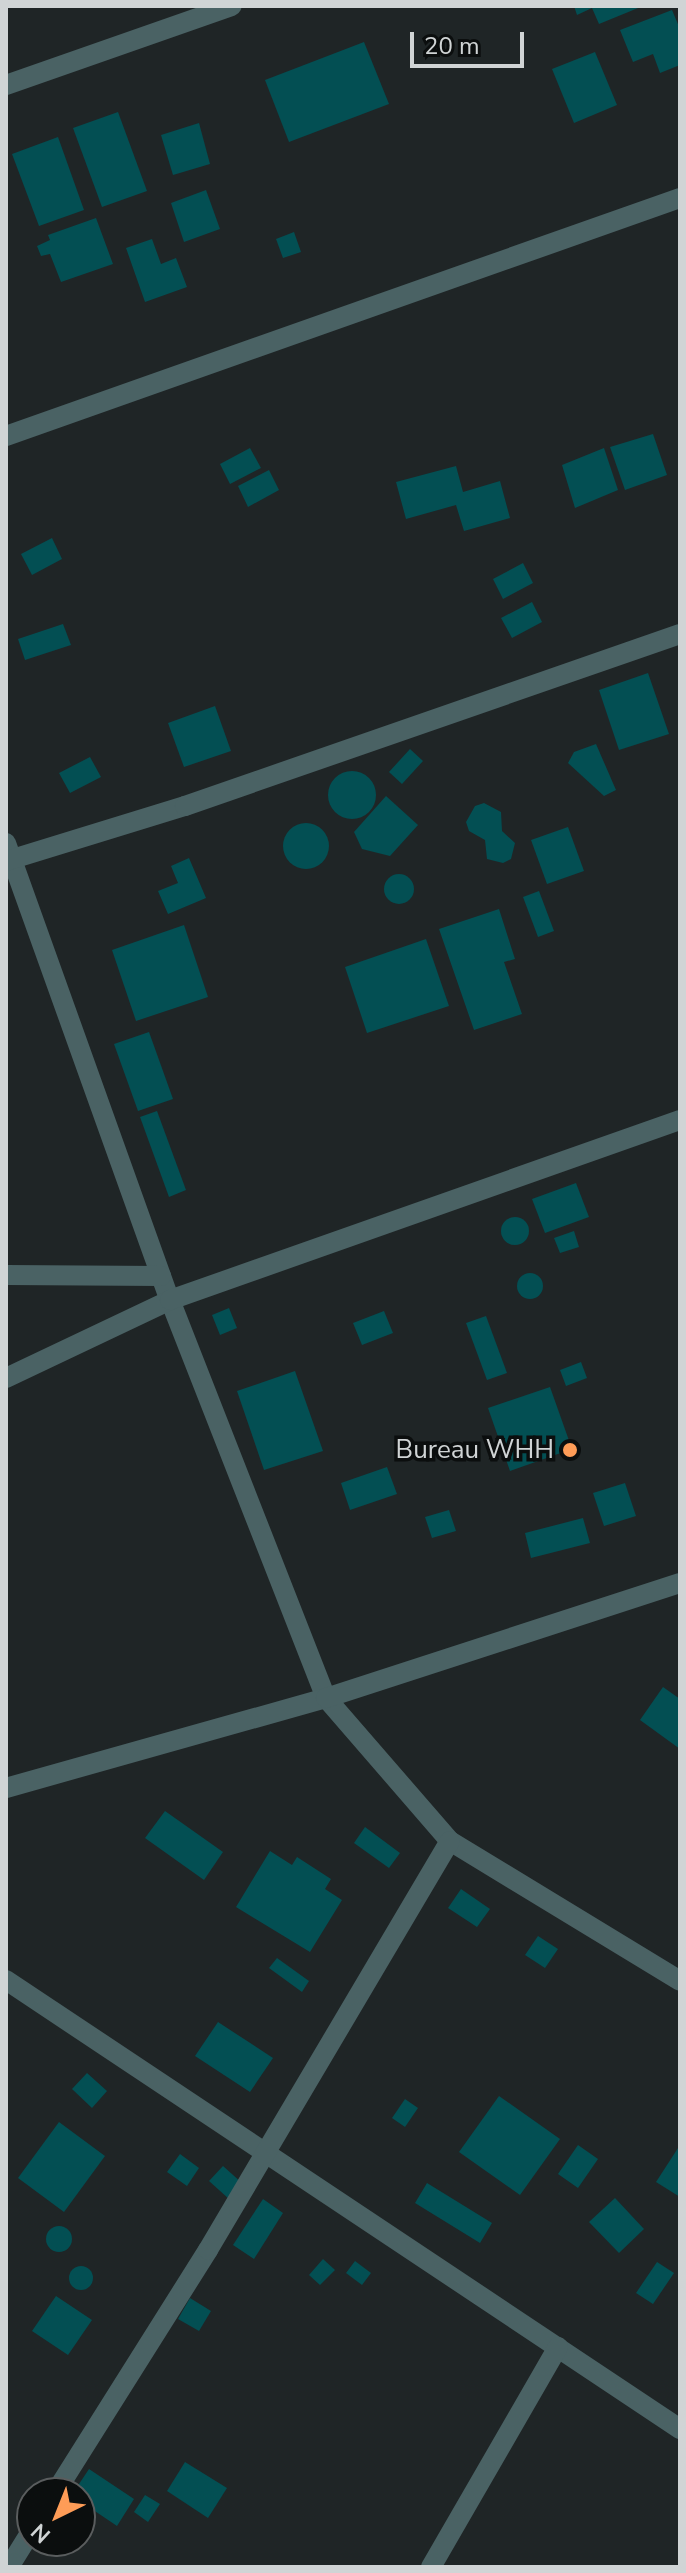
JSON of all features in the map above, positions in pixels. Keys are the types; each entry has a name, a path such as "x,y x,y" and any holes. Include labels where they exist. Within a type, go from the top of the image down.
{"street":[{"path":"6,85 232,6"},
{"path":"6,436 680,198"},
{"path":"7,856 185,806 680,634"},
{"path":"6,891 7,856"},
{"path":"7,856 170,1300 326,1698 450,1841 680,1981"},
{"path":"6,1378 170,1300 680,1120"},
{"path":"6,1275 161,1276"},
{"path":"6,1788 326,1698 680,1583"},
{"path":"65,2477 266,2150 450,1841"},
{"path":"6,1980 266,2150 680,2429"},
{"path":"431,2567 558,2347"}],"building":[{"path":"574,6 643,6 599,24 592,8 577,15"},
{"path":"672,10 680,29 680,65 660,73 653,54 633,62 620,30"},
{"path":"364,42 389,104 289,142 265,80"},
{"path":"595,52 617,105 574,123 552,69"},
{"path":"118,112 147,191 102,207 73,128"},
{"path":"199,123 210,164 173,175 161,135"},
{"path":"58,137 84,210 39,226 12,154"},
{"path":"206,190 220,229 184,242 171,203"},
{"path":"96,218 113,264 61,282 50,254 41,256 37,246 50,240 48,235"},
{"path":"294,232 301,252 283,258 276,239"},
{"path":"152,239 161,264 176,258 187,287 145,302 126,248"},
{"path":"653,434 667,475 625,490 610,447"},
{"path":"250,448 261,468 230,484 220,464"},
{"path":"604,448 618,490 575,508 562,465"},
{"path":"456,466 463,492 500,481 510,518 464,531 456,505 406,519 396,482"},
{"path":"269,470 279,490 248,507 238,486"},
{"path":"52,538 62,559 32,575 21,554"},
{"path":"523,563 533,583 503,599 493,579"},
{"path":"532,602 542,622 512,638 501,618"},
{"path":"63,624 71,645 25,660 18,639"},
{"path":"648,673 669,734 619,750 599,690"},
{"path":"215,706 231,751 184,767 168,723"},
{"path":"596,744 616,790 604,796 568,763 574,752"},
{"path":"410,749 423,761 402,784 389,772"},
{"path":"90,757 101,777 70,793 59,773"},
{"path":"352,771 369,778 376,795 369,812 352,819 335,812 328,795 335,778"},
{"path":"386,796 418,825 390,856 362,849 354,832"},
{"path":"484,803 501,812 502,831 515,843 511,859 503,863 487,859 485,840 469,831 466,822 475,806"},
{"path":"306,823 323,829 329,846 323,863 306,869 289,863 283,846 289,829"},
{"path":"568,827 584,871 547,884 531,840"},
{"path":"189,858 206,898 168,914 158,891 178,883 171,866"},
{"path":"399,874 410,878 414,889 410,900 399,904 388,900 384,889 388,878"},
{"path":"539,891 554,931 538,937 523,897"},
{"path":"499,909 515,959 504,962 522,1014 474,1030 439,929"},
{"path":"184,925 208,997 136,1021 112,950"},
{"path":"426,939 449,1006 367,1033 345,967"},
{"path":"149,1032 173,1099 138,1111 114,1044"},
{"path":"157,1111 186,1190 169,1197 140,1117"},
{"path":"576,1183 589,1217 545,1233 532,1199"},
{"path":"515,1217 525,1221 529,1231 525,1241 515,1245 505,1241 501,1231 505,1221"},
{"path":"574,1231 579,1247 560,1253 554,1238"},
{"path":"530,1273 539,1277 543,1286 539,1295 530,1299 521,1295 517,1286 521,1277"},
{"path":"229,1308 237,1328 220,1335 212,1315"},
{"path":"384,1311 393,1333 362,1345 353,1323"},
{"path":"486,1316 507,1373 487,1380 466,1323"},
{"path":"581,1362 587,1378 566,1386 560,1370"},
{"path":"295,1371 323,1451 264,1470 237,1391"},
{"path":"550,1387 572,1449 510,1471 488,1408"},
{"path":"387,1467 397,1494 350,1510 341,1483"},
{"path":"625,1483 636,1516 604,1526 593,1493"},
{"path":"449,1510 456,1531 432,1538 425,1517"},
{"path":"583,1518 590,1543 531,1558 525,1533"},
{"path":"663,1687 680,1699 680,1749 640,1720"},
{"path":"165,1811 223,1852 204,1880 145,1838"},
{"path":"365,1827 400,1853 389,1868 354,1843"},
{"path":"270,1851 292,1865 297,1857 331,1879 325,1889 342,1900 310,1952 236,1907"},
{"path":"461,1889 490,1909 477,1927 448,1908"},
{"path":"538,1936 558,1949 545,1968 525,1955"},
{"path":"277,1958 309,1981 302,1992 269,1968"},
{"path":"218,2022 273,2058 250,2092 195,2056"},
{"path":"87,2073 107,2091 92,2108 72,2089"},
{"path":"499,2096 560,2139 520,2195 459,2152"},
{"path":"405,2099 418,2108 405,2127 392,2118"},
{"path":"59,2122 105,2156 64,2212 18,2178"},
{"path":"578,2145 598,2159 578,2188 558,2174"},
{"path":"680,2145 680,2197 656,2182"},
{"path":"180,2154 199,2168 187,2186 167,2172"},
{"path":"223,2166 242,2183 229,2199 209,2181"},
{"path":"427,2183 492,2223 480,2243 415,2203"},
{"path":"615,2198 644,2229 619,2253 589,2222"},
{"path":"263,2199 283,2213 254,2259 233,2245"},
{"path":"59,2226 68,2230 72,2239 68,2248 59,2252 50,2248 46,2239 50,2230"},
{"path":"323,2259 335,2270 320,2285 309,2275"},
{"path":"355,2261 371,2273 362,2285 346,2273"},
{"path":"657,2262 674,2273 653,2304 636,2293"},
{"path":"81,2266 90,2269 93,2278 90,2287 81,2290 72,2287 69,2278 72,2269"},
{"path":"56,2296 92,2320 68,2355 32,2331"},
{"path":"190,2298 211,2311 199,2331 178,2319"},
{"path":"185,2462 227,2488 208,2518 167,2491"},
{"path":"89,2469 134,2499 117,2526 96,2512 96,2477 84,2477"},
{"path":"145,2495 160,2504 148,2522 134,2512"}],"place":[{"name":"Bureau WHH","path":"570,1450"}]}
